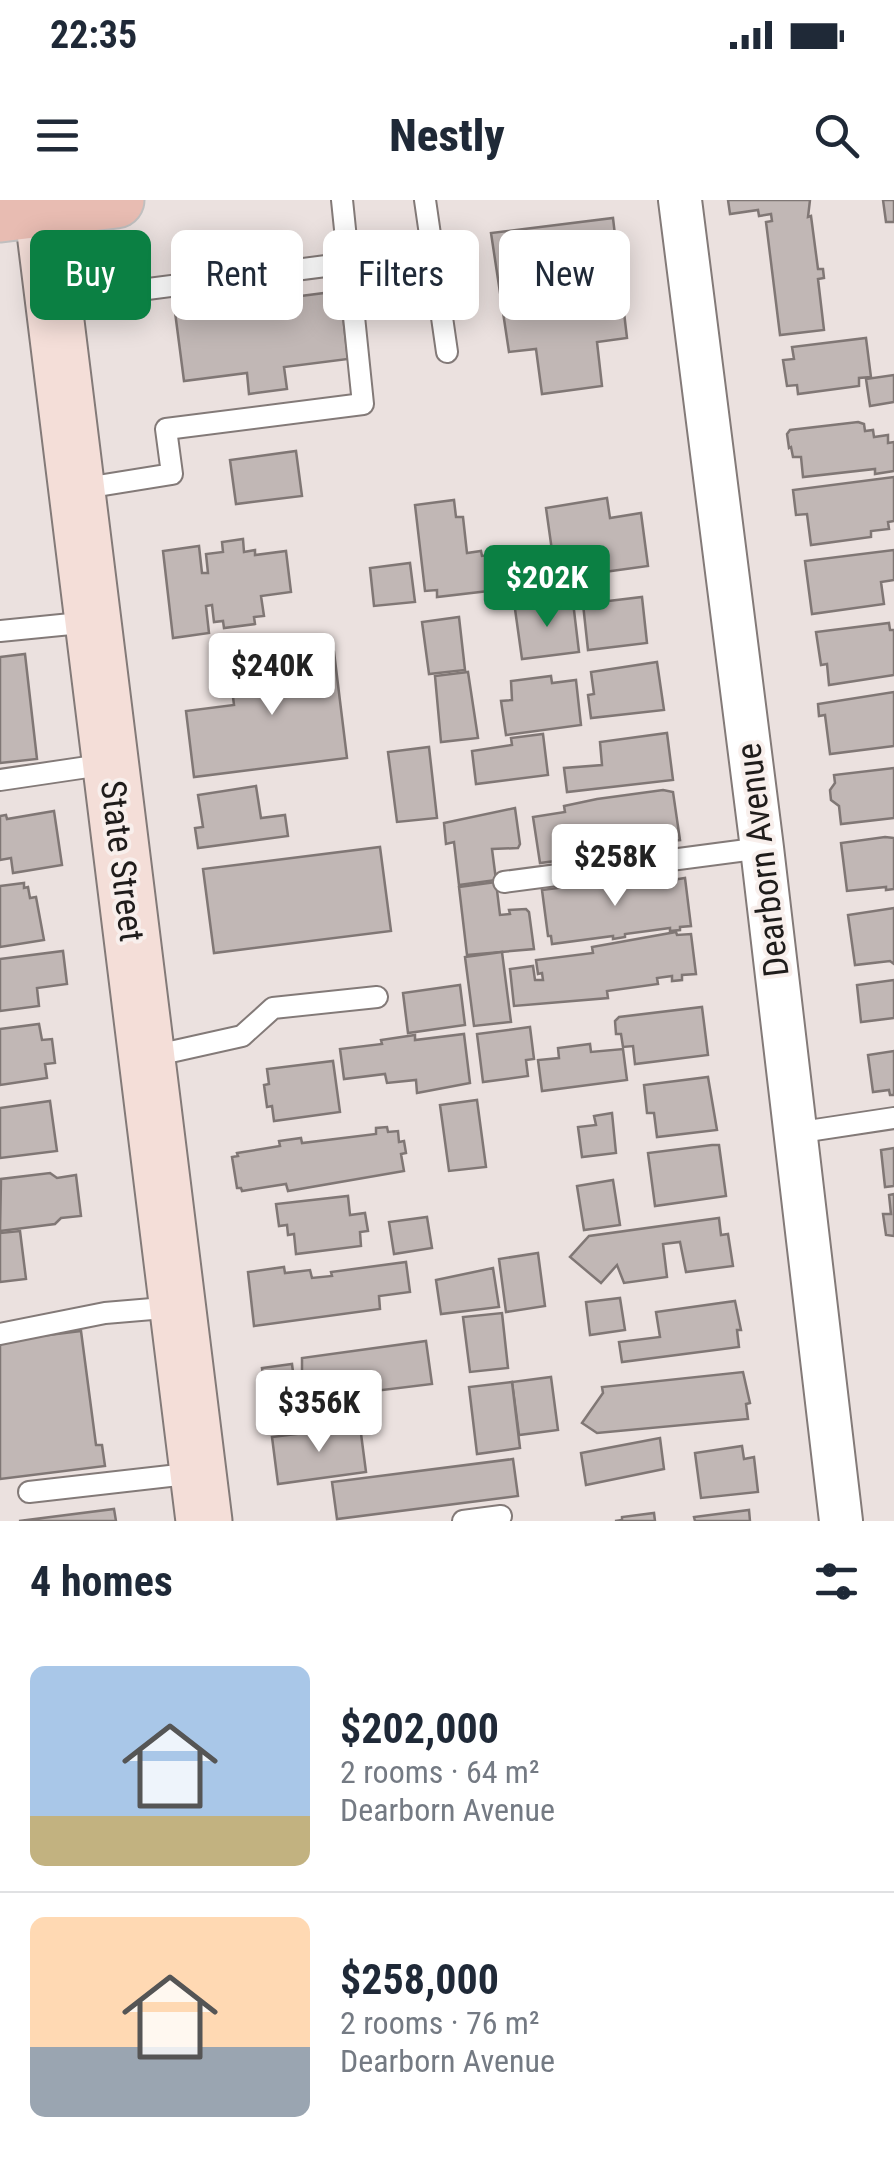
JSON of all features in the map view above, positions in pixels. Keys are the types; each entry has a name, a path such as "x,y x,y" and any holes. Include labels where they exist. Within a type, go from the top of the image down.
{"main road":[{"path":"28,208 116,200"},
{"name":"State Street","path":"55,320 201,1497"}],"street":[{"name":"Dearborn Avenue","path":"680,200 842,1521"}],"lane":[{"path":"342,200 345,230"},
{"path":"425,200 447,352"},
{"path":"151,288 323,266"},
{"path":"76,490 172,474 166,428 362,404 354,320"},
{"path":"0,631 93,622"},
{"path":"0,780 110,764"},
{"path":"504,882 762,848"},
{"path":"146,1058 242,1036 273,1008 377,996"},
{"path":"795,1134 894,1118"},
{"path":"0,1334 105,1313 178,1307"},
{"path":"29,1492 201,1497"},
{"path":"463,1521 501,1516"}],"building":[{"path":"728,200 810,200 808,217 811,216 818,269 823,269 824,278 818,279 824,330 780,335 766,222 772,221 771,214 759,216 758,210 730,214"},
{"path":"883,200 894,200 894,222 886,222"},
{"path":"613,218 614,230 515,230"},
{"path":"499,232 499,286 491,233"},
{"path":"323,293 323,320 343,320 348,359 284,367 287,389 249,394 247,373 184,381 176,320 303,320 303,296"},
{"path":"504,320 625,320 627,338 597,342 602,386 542,394 536,349 509,352"},
{"path":"866,338 871,377 859,378 859,386 798,394 797,385 787,386 783,360 794,359 792,347"},
{"path":"894,375 894,402 870,406 866,379"},
{"path":"864,424 865,431 873,430 874,437 888,435 888,443 894,442 894,471 875,474 875,469 803,477 801,457 793,457 789,448 790,430"},
{"path":"296,451 302,496 236,504 230,460"},
{"path":"894,477 894,521 888,522 889,529 871,531 871,537 811,545 807,514 796,515 793,490"},
{"path":"607,498 610,518 641,513 648,566 582,575 581,569 555,572 546,508"},
{"path":"454,500 456,517 463,517 467,553 481,551 482,556 537,550 540,585 437,597 437,590 425,591 415,505"},
{"path":"243,539 244,552 255,550 255,555 286,551 291,592 261,596 264,616 254,617 255,624 224,628 223,621 214,622 212,605 206,606 209,633 173,638 163,551 199,546 202,573 208,573 206,554 223,552 222,542"},
{"path":"894,550 894,580 881,582 884,604 812,614 805,561"},
{"path":"410,563 415,602 374,606 370,568"},
{"path":"642,597 647,643 588,650 583,604"},
{"path":"573,602 579,652 522,659 515,609"},
{"path":"459,617 465,670 429,674 422,622"},
{"path":"889,623 890,630 894,630 894,675 829,685 827,664 821,665 816,632"},
{"path":"334,652 347,758 194,777 186,711 234,705 229,665"},
{"path":"25,654 37,759 0,763 0,657"},
{"path":"657,662 664,710 591,718 591,672"},
{"path":"468,672 478,738 441,742 435,676"},
{"path":"551,676 552,683 576,680 581,725 506,735 501,701 512,700 511,681"},
{"path":"894,692 894,746 830,754 825,715 819,716 818,704"},
{"path":"667,733 673,780 567,792 564,768 602,765 600,742"},
{"path":"543,734 548,775 476,784 472,751 512,745 511,738"},
{"path":"429,747 437,818 397,822 388,752"},
{"path":"894,768 894,818 841,824 839,806 831,800 834,775"},
{"path":"256,786 261,818 285,815 288,836 198,848 195,828 203,827 198,795"},
{"path":"673,792 680,840 669,841 669,846 660,847 659,842 616,848 617,853 540,863 533,817 565,812 564,806 597,799"},
{"path":"515,808 520,844 518,848 492,849 496,880 459,885 454,842 446,844 444,823"},
{"path":"54,811 62,865 13,873 11,858 0,860 0,816 6,815 7,819"},
{"path":"894,838 894,889 847,891 841,843"},
{"path":"380,847 391,931 214,953 203,869"},
{"path":"671,873 672,880 685,878 691,926 552,944 542,890 619,880 619,886 665,880 664,875"},
{"path":"496,882 500,915 510,914 509,910 529,912 534,949 467,955 459,887"},
{"path":"24,883 30,898 36,897 44,940 0,947 0,886"},
{"path":"894,908 894,964 890,961 855,965 848,915"},
{"path":"676,932 691,934 696,974 682,975 682,980 672,981 672,976 657,978 658,984 607,991 608,998 514,1006 510,969 533,966 535,980 543,980 536,960 593,953 592,947"},
{"path":"63,951 67,984 37,988 39,1006 0,1011 0,959"},
{"path":"502,952 511,1022 474,1026 465,957"},
{"path":"894,980 894,1018 861,1022 857,985"},
{"path":"460,985 465,1025 408,1033 403,993"},
{"path":"702,1007 708,1055 635,1064 633,1046 623,1047 621,1034 616,1034 615,1021 619,1017"},
{"path":"39,1024 42,1040 52,1039 55,1063 45,1064 47,1078 0,1085 0,1029"},
{"path":"530,1027 534,1059 526,1060 528,1076 483,1082 477,1034"},
{"path":"464,1034 470,1083 417,1093 416,1080 387,1083 385,1074 344,1079 340,1049 415,1035 415,1040"},
{"path":"590,1044 591,1052 623,1049 627,1080 542,1091 538,1060 559,1058 558,1048"},
{"path":"894,1051 894,1095 889,1090 873,1092 868,1055"},
{"path":"333,1061 340,1112 274,1121 264,1085 269,1084 267,1069"},
{"path":"708,1077 717,1130 657,1137 654,1113 647,1113 644,1085"},
{"path":"477,1100 486,1167 449,1171 440,1105"},
{"path":"50,1101 57,1151 0,1158 0,1108"},
{"path":"612,1113 616,1153 582,1157 578,1127 596,1125 594,1116"},
{"path":"387,1127 388,1132 398,1131 399,1142 404,1141 404,1171 288,1191 286,1184 242,1191 237,1188 232,1157 237,1153 280,1146 279,1141 301,1138 302,1143 376,1134 376,1128"},
{"path":"719,1145 726,1196 655,1206 648,1153"},
{"path":"894,1148 894,1186 885,1187 881,1150"},
{"path":"50,1173 57,1178 76,1175 81,1216 61,1218 55,1224 0,1231 1,1179"},
{"path":"613,1180 620,1225 584,1230 577,1186"},
{"path":"894,1194 894,1236 886,1235 883,1214 891,1214 889,1195"},
{"path":"348,1196 350,1215 365,1213 368,1231 360,1232 361,1246 296,1254 294,1234 288,1235 287,1225 279,1226 276,1204"},
{"path":"427,1217 432,1248 394,1254 389,1222"},
{"path":"719,1218 721,1235 728,1234 733,1266 686,1272 680,1242 663,1244 667,1277 624,1283 617,1265 601,1283 570,1257 589,1236"},
{"path":"20,1231 26,1279 0,1282 0,1233"},
{"path":"538,1253 545,1306 506,1312 499,1259"},
{"path":"406,1262 410,1292 379,1296 380,1309 254,1326 248,1272 284,1267 285,1273 310,1270 312,1278"},
{"path":"493,1268 499,1307 441,1314 436,1280"},
{"path":"620,1298 625,1330 590,1335 586,1302"},
{"path":"735,1301 741,1330 737,1330 739,1347 622,1362 619,1342 660,1337 656,1312"},
{"path":"502,1313 508,1368 470,1372 463,1317"},
{"path":"81,1331 96,1445 102,1445 105,1466 0,1479 0,1341"},
{"path":"426,1341 432,1384 267,1404 262,1368 292,1364 294,1380 302,1380 302,1358"},
{"path":"743,1372 750,1403 746,1404 748,1419 597,1433 582,1423 603,1393 602,1387"},
{"path":"551,1377 558,1430 519,1435 512,1382"},
{"path":"512,1382 520,1448 477,1454 469,1387"},
{"path":"360,1426 366,1472 278,1484 272,1437"},
{"path":"660,1438 664,1469 586,1485 581,1453"},
{"path":"742,1446 744,1459 754,1457 758,1492 701,1498 695,1453"},
{"path":"513,1459 518,1496 337,1519 332,1482"},
{"path":"114,1509 116,1521 19,1521"},
{"path":"749,1510 750,1521 695,1521 694,1517"},
{"path":"654,1513 655,1521 615,1521 622,1517"}]}
